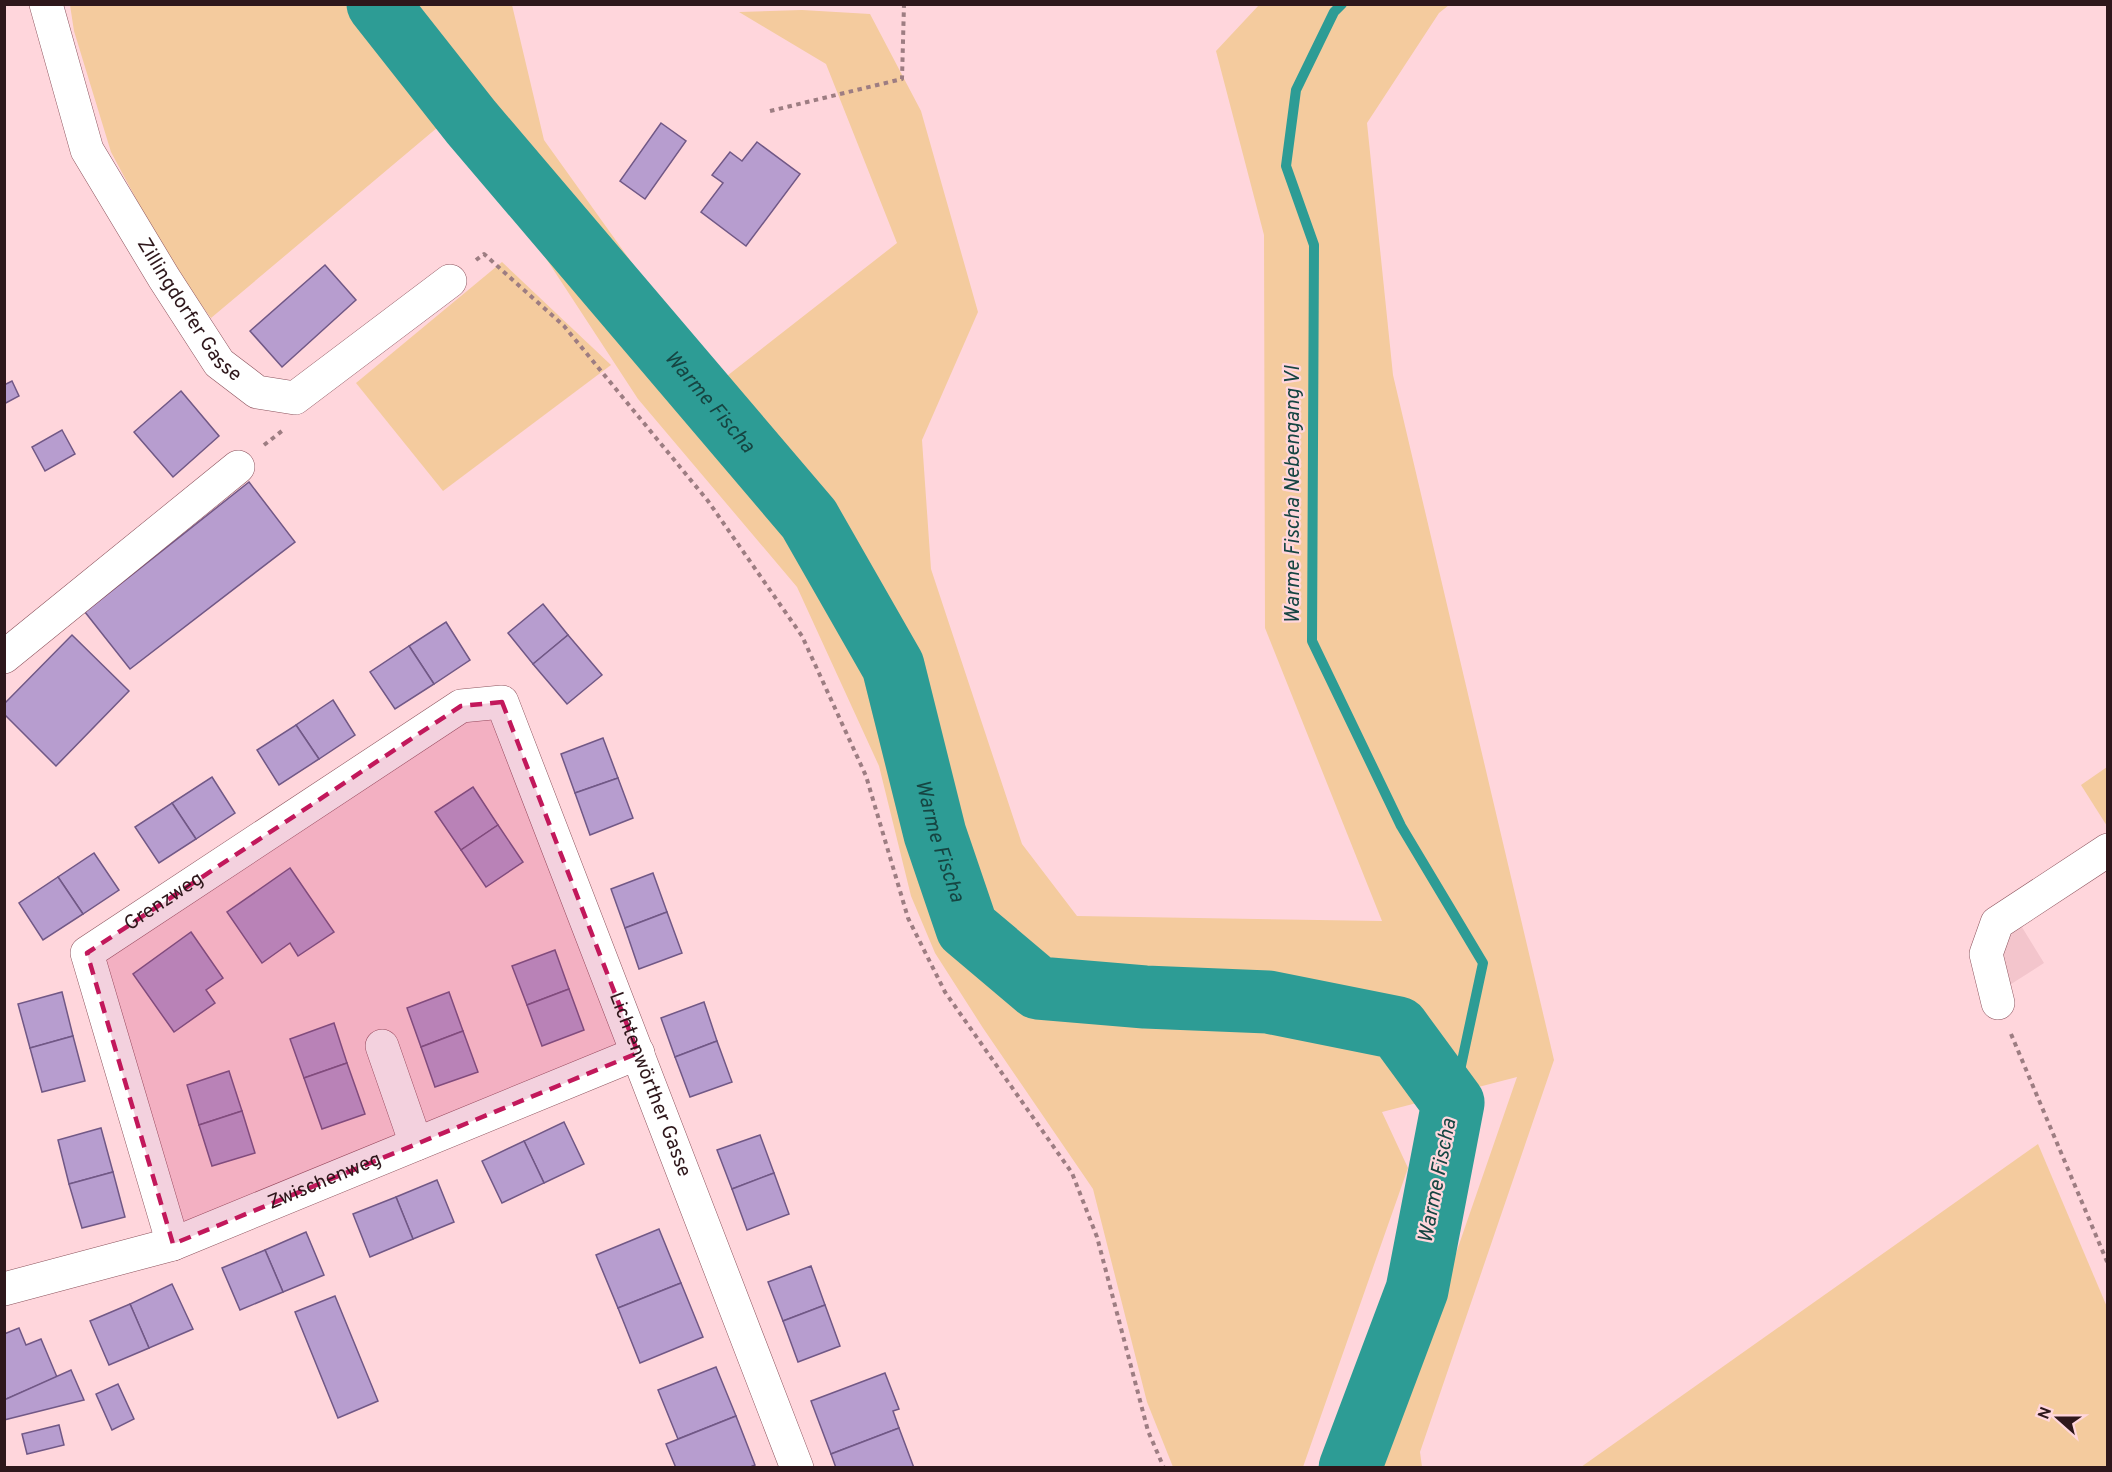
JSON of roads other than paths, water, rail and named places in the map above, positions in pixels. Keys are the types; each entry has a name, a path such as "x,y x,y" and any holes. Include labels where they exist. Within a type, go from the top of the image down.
{"street":[{"name":"Zillingdorfer Gasse","path":"46,4 87,150 164,278 219,363 257,392 296,398 450,281"},
{"path":"4,657 238,467"},
{"name":"Lichtenwörther Gasse","path":"502,702 798,1467"},
{"name":"Grenzweg","path":"173,1244 87,953 461,706 502,702"},
{"path":"1998,1003 1986,954 1997,923 2108,850"},
{"path":"382,1046 416,1144"},
{"name":"Zwischenweg","path":"4,1289 173,1244 638,1053"}],"waterway":[{"name":"Warme Fischa","path":"378,4 471,122 809,519 893,666 935,834 967,928 1038,988 1145,997 1268,1002 1398,1028 1453,1103 1417,1290 1350,1468"},
{"name":"Warme Fischa Nebengang VI","path":"1342,4 1334,12 1296,90 1286,166 1314,245 1312,641 1401,826 1483,963 1453,1103"}]}
